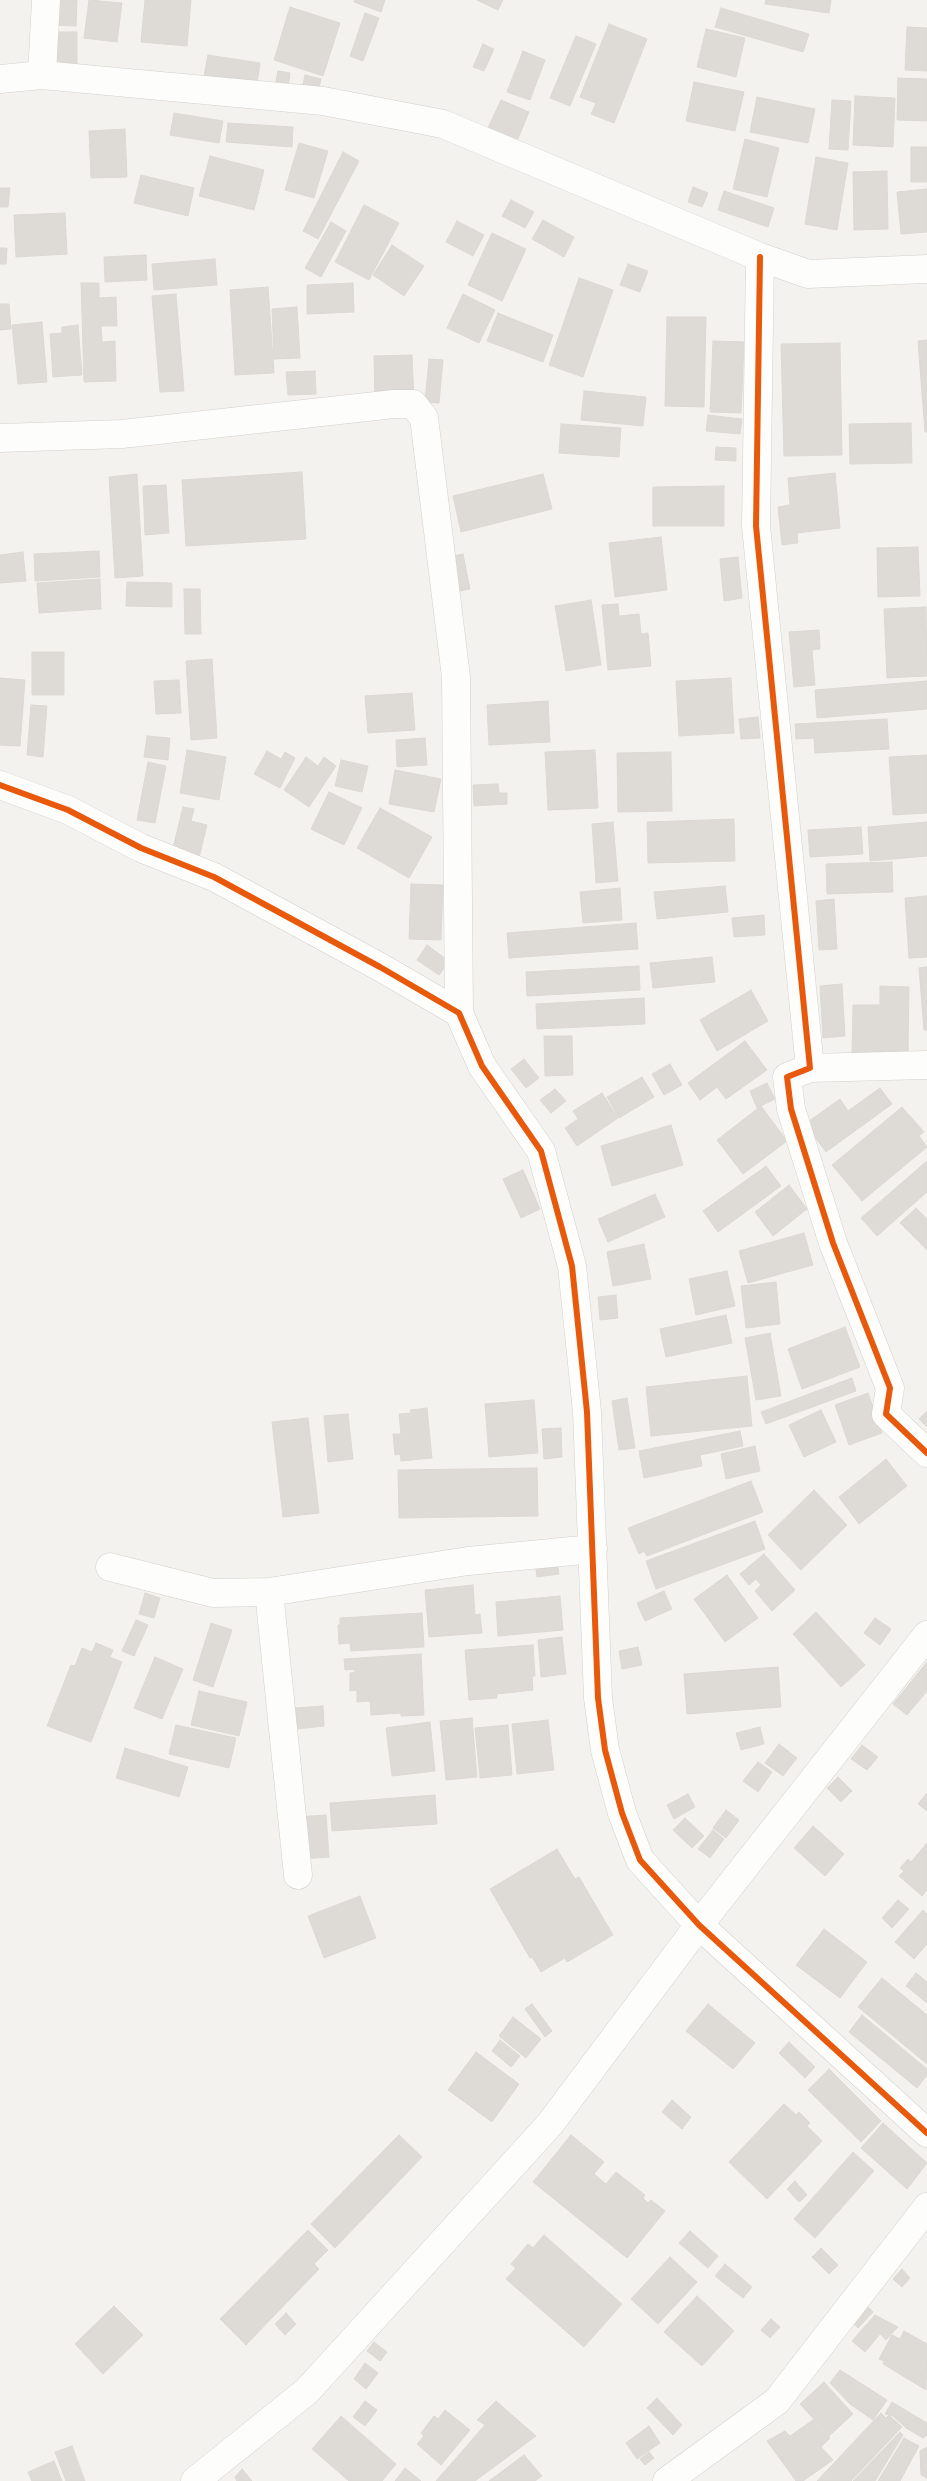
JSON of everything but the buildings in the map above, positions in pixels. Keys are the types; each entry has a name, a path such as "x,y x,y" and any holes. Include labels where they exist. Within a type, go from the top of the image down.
{"street":[{"path":"42,75 46,0"},
{"path":"0,79 42,75 323,101 443,124 760,257 808,274 927,269"},
{"path":"760,257 756,526 810,1068"},
{"path":"0,438 122,434 394,404 413,404 424,418 456,677 459,1013 482,1066 541,1150 572,1266 587,1412 598,1698 605,1750 622,1813 640,1860 699,1925 927,2133"},
{"path":"0,785 68,810 140,848 214,877 380,966 459,1013"},
{"path":"927,1065 810,1068 787,1077 791,1109 834,1243 890,1388 886,1414 927,1453"},
{"path":"110,1567 213,1592 270,1592 468,1561 593,1549"},
{"path":"270,1592 298,1875"},
{"path":"195,2481 308,2391 544,2131 699,1925 927,1635"},
{"path":"667,2481 777,2401 927,2207"}],"cycle path":[{"path":"760,257 756,526 810,1068 787,1077 791,1109 833,1243 890,1388 886,1414 927,1453"},
{"path":"0,785 68,810 141,848 214,877 380,967 459,1013 482,1066 541,1151 572,1266 587,1412 598,1698 605,1750 622,1813 640,1860 699,1925 927,2133"}]}
